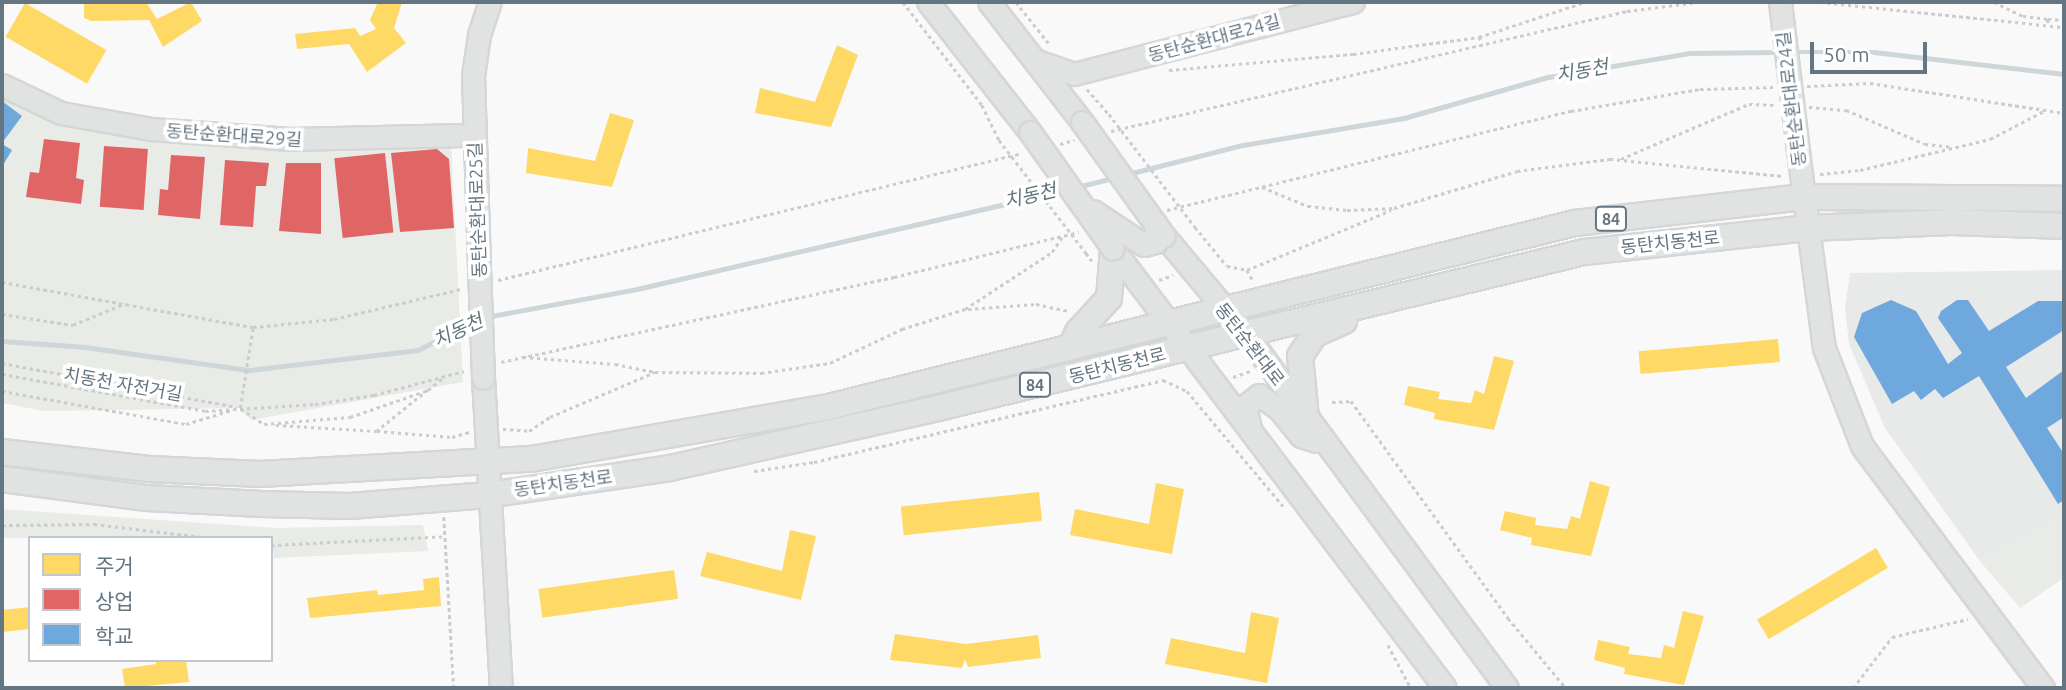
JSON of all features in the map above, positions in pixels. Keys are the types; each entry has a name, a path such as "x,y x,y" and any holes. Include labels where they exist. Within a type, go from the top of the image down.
{"main road":[{"name":"동탄치동천로","path":"2,452 149,468 260,474 486,463 651,440 824,408 1575,223 1802,186 2064,199"},
{"name":"동탄치동천로","path":"2,479 147,498 262,505 350,506 488,495 670,468 1188,348 1584,252 1808,228 1952,222 2064,226"},
{"path":"1071,348 1078,332 1109,298 1113,249"},
{"path":"1306,418 1300,356 1315,334 1343,323 1352,308"}],"street":[{"name":"동탄순환대로25길","path":"491,2 476,52 474,135 486,463 500,688"},
{"path":"928,2 1029,142 1080,202 1168,323 1445,688"},
{"name":"동탄순환대로","path":"989,2 1188,269 1246,334 1322,442 1507,688"},
{"name":"동탄순환대로24길","path":"1074,74 1353,2"},
{"name":"동탄순환대로24길","path":"1780,2 1824,348 1862,446 2043,688"},
{"path":"1034,60 1074,74 1078,123"},
{"name":"동탄순환대로29길","path":"2,85 61,113 151,129 291,139 474,135"},
{"path":"1080,202 1144,245 1156,242 1160,230"},
{"path":"1250,430 1245,406 1259,395 1279,409 1301,436 1322,442"}],"path":[{"path":"903,2 982,105 999,140 1086,253"},
{"path":"1163,70 1353,54 1479,37 1585,2"},
{"path":"1109,132 1482,43 1627,11 1698,2"},
{"path":"1820,2 2064,27"},
{"path":"1994,2 2023,16 2064,20"},
{"path":"2048,19 2048,26"},
{"path":"1479,37 1482,43"},
{"path":"1109,114 1219,258 1236,270 1247,270 1394,208 1517,171 1610,159 1758,177 1802,186 1990,139 2044,111"},
{"path":"1055,145 1078,123"},
{"path":"2,282 253,327 334,319 479,279 1029,142"},
{"path":"1262,187 1308,206 1394,208"},
{"path":"965,309 1052,251 1063,236"},
{"path":"1141,287 1219,258"},
{"path":"2,314 73,325 126,303"},
{"path":"520,357 615,364 655,372 761,373 830,363 902,329 965,309 1035,304 1081,315"},
{"path":"240,408 253,327"},
{"path":"2,363 240,408 264,425 377,430 452,437 485,427 529,431 550,417 655,372"},
{"name":"치동천 자전거길","path":"2,374 205,411 240,408"},
{"path":"377,430 445,376"},
{"path":"746,472 814,462 1163,380 1187,391 1262,486 1288,511"},
{"path":"264,425 350,417 428,390"},
{"path":"2,391 186,424 240,408"},
{"path":"1332,402 1351,401 1508,618 1566,688"},
{"path":"442,509 447,536 453,688"},
{"path":"2,525 94,524 194,536"},
{"path":"273,545 447,536"},
{"path":"1853,688 1892,637 1954,625 1985,612"},
{"path":"1385,639 1411,688"}],"shaded area":[{"path":"2,92 51,118 451,144 463,382 251,420 240,408 44,411 2,403"},
{"path":"2064,270 2064,516 1979,560 1885,428 1849,344 1845,308 1850,273"},
{"path":"2,509 275,528 423,525 428,551 274,558 273,536 2,538"},
{"path":"2064,516 2064,578 2020,608 1979,560"}],"building: 주거":[{"path":"84,2 146,2 157,19 191,2 202,21 163,47 149,20 91,21 84,18"},
{"path":"378,2 402,2 394,28 406,43 367,72 349,44 297,49 295,34 355,28 360,36 376,29 370,20"},
{"path":"25,3 106,50 87,84 6,37"},
{"path":"837,45 858,55 831,127 755,113 760,88 815,102"},
{"path":"610,113 634,120 612,187 526,173 528,148 595,161"},
{"path":"1778,339 1780,362 1641,374 1639,351"},
{"path":"1494,356 1514,361 1494,430 1434,419 1435,413 1404,405 1408,386 1440,392 1438,399 1471,403 1475,390 1484,394"},
{"path":"1590,481 1610,487 1591,556 1531,545 1532,538 1500,530 1505,511 1536,518 1535,525 1567,529 1571,516 1580,519"},
{"path":"1156,483 1184,489 1172,554 1070,535 1075,509 1149,524"},
{"path":"1039,492 1042,521 904,535 901,507"},
{"path":"790,530 816,536 801,600 700,576 707,552 782,571"},
{"path":"1876,548 1888,568 1769,639 1757,620"},
{"path":"674,570 678,599 542,618 538,589"},
{"path":"439,577 441,606 310,618 307,598 377,590 378,595 424,590 423,579"},
{"path":"28,607 28,629 2,632 2,610"},
{"path":"1683,611 1704,616 1684,685 1624,674 1625,668 1594,660 1598,640 1630,647 1628,654 1661,658 1664,645 1674,648"},
{"path":"1251,612 1279,618 1267,683 1165,664 1171,638 1245,653"},
{"path":"895,634 966,644 1038,635 1041,658 968,667 965,659 962,668 890,660"},
{"path":"186,662 189,682 125,688 122,669"}],"building: 상업":[{"path":"44,139 80,143 76,178 84,180 81,204 26,197 30,172 39,173"},
{"path":"104,146 148,149 144,210 100,207"},
{"path":"437,149 449,159 454,228 400,232 391,153"},
{"path":"385,153 393,233 343,238 334,158"},
{"path":"171,155 205,157 200,219 158,215 160,189 168,190"},
{"path":"225,160 269,163 266,186 256,186 253,227 220,225"},
{"path":"286,163 321,163 321,234 279,231"}],"building: 학교":[{"path":"2,101 22,116 2,143"},
{"path":"2,144 12,150 2,167"},
{"path":"1891,300 1916,311 1948,364 1962,353 1938,318 1941,311 1957,300 1968,300 1989,331 2038,301 2064,301 2064,330 2006,367 2026,398 2064,370 2064,417 2047,428 2064,454 2064,500 2058,504 1979,376 1943,398 1935,389 1921,400 1914,391 1892,404 1854,337 1862,313"}],"waterway":[{"name":"치동천","path":"1128,174 1243,145 1404,118 1548,77 1690,53 1781,52"},
{"name":"치동천","path":"1793,52 1874,52 2064,74"},
{"name":"치동천","path":"1077,187 1113,178"},
{"name":"치동천","path":"486,317 637,289 1062,191"},
{"name":"치동천","path":"2,341 85,347 249,370 418,350 475,321"}]}
